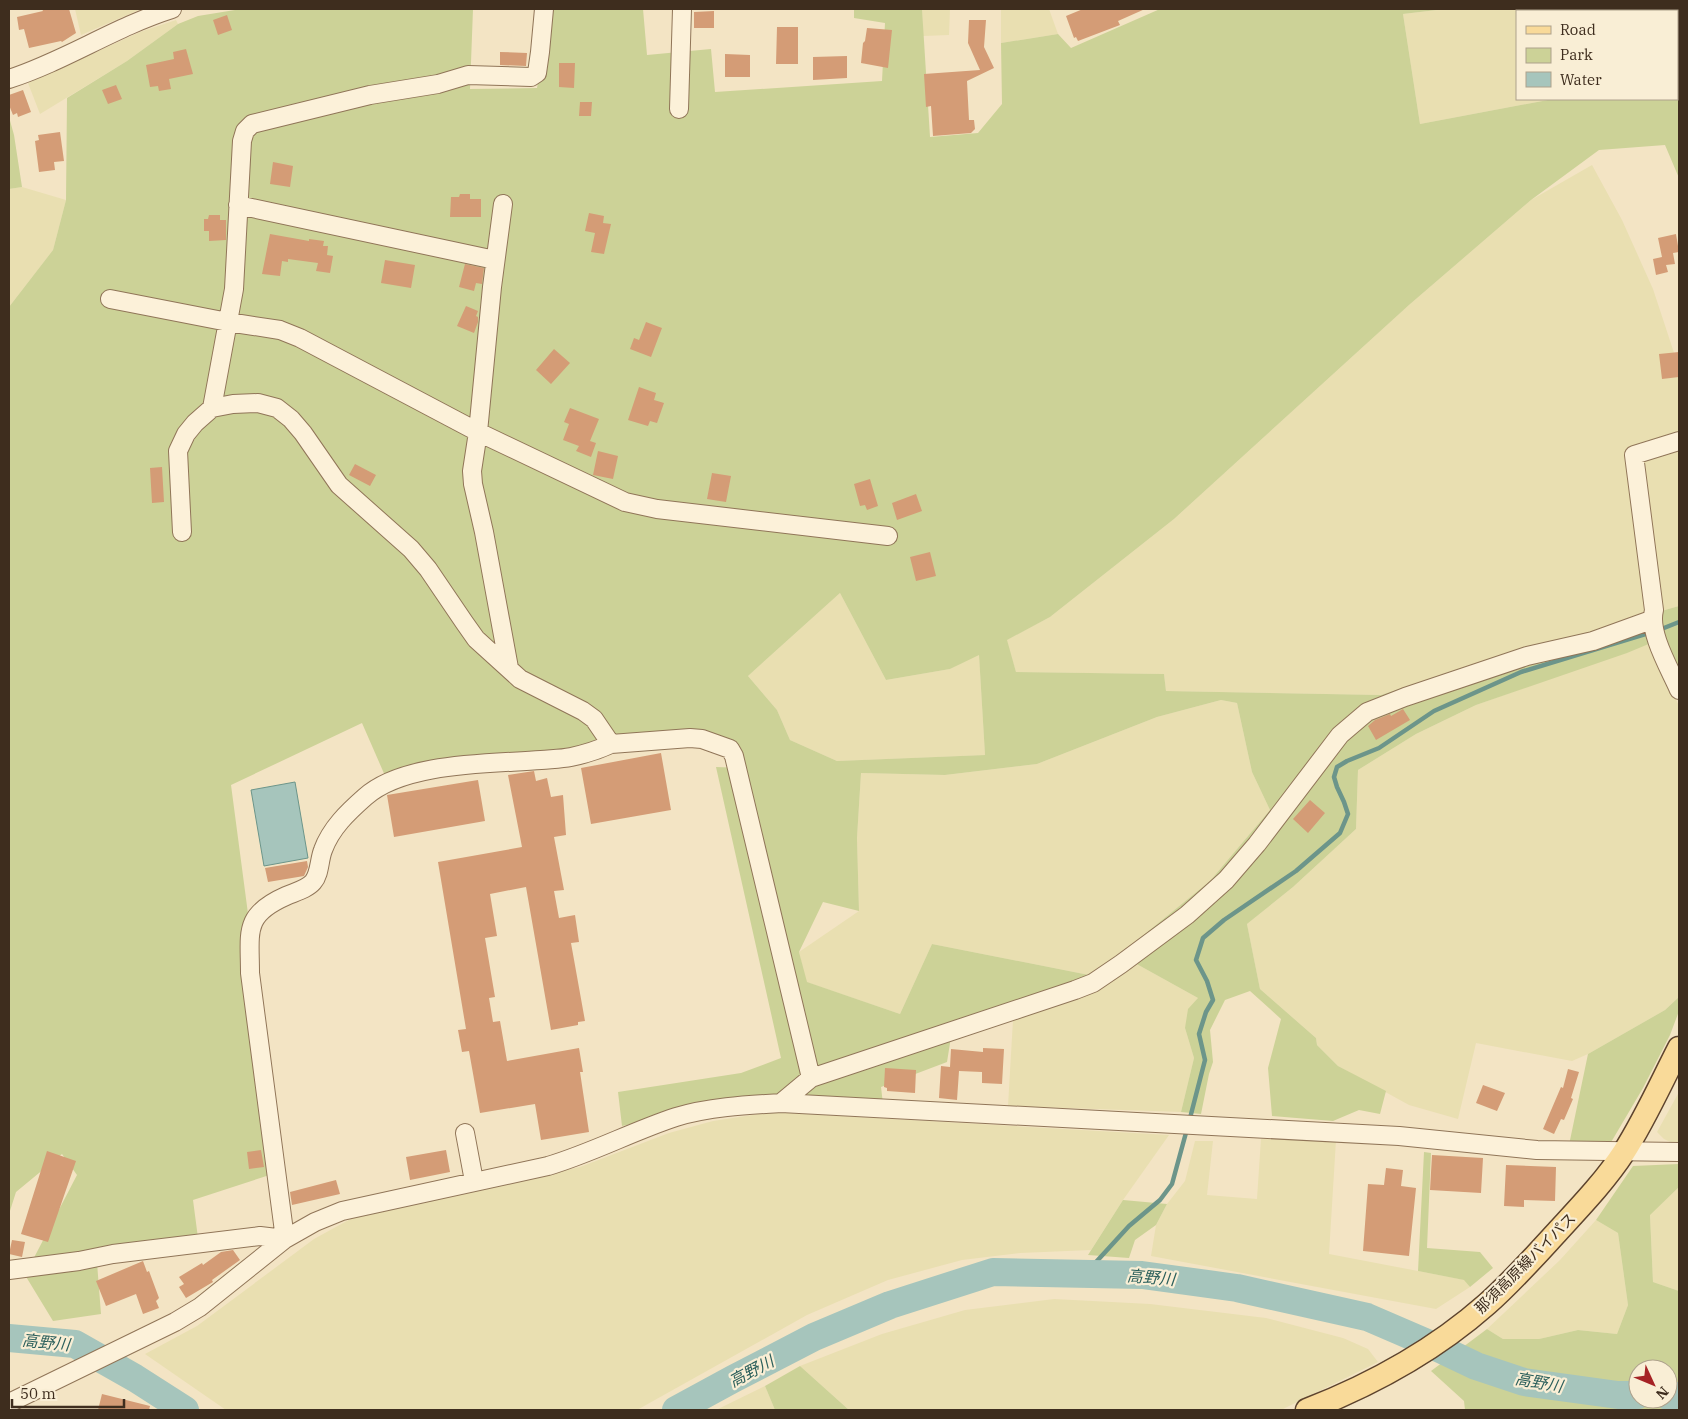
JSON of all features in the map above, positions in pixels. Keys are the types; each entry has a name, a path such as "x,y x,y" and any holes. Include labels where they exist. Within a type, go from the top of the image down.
{"main road":[{"name":"那須高原線バイパス","path":"1307,1410 1368,1383 1413,1357 1451,1332 1485,1306 1579,1209 1624,1151 1679,1048"}],"street":[{"path":"9,79 50,63 144,18 172,9"},
{"path":"212,408 234,289 242,142 245,131 252,124 370,95 438,84 468,75 531,77 537,73 544,9"},
{"path":"679,109 682,9"},
{"path":"503,204 472,471 509,668"},
{"path":"238,205 495,260"},
{"path":"110,299 280,330 300,338 478,432 637,506 888,536"},
{"path":"182,532 178,451 186,434 212,408 233,404 258,403 277,408 291,418 339,485 411,550 428,569 476,639 520,679 583,711 594,719 611,744"},
{"path":"1679,441 1634,455 1654,610 1653,628 1679,690"},
{"path":"782,1102 811,1078 1076,990 1093,982 1187,915 1226,880 1257,844 1340,735 1367,712 1405,697 1527,656 1653,628"},
{"path":"285,1240 250,973 250,929 254,920 271,902 310,885 316,879 323,850 336,826 366,796 379,787 405,775 464,766 569,758 593,752 611,744 690,738 702,739 730,749 734,756 811,1078"},
{"path":"9,1403 175,1322 200,1307 285,1240 314,1222 342,1211 571,1159 677,1117 728,1107 782,1102 1399,1136 1537,1150 1679,1152"},
{"path":"464,1133 474,1181"},
{"path":"9,1270 79,1261 113,1254 260,1236 285,1240"}],"shaded area":[{"path":"75,9 141,9 81,35"},
{"path":"922,9 950,9 949,35 923,36"},
{"path":"1001,9 1049,9 1058,34 1001,43"},
{"path":"1445,9 1679,9 1679,74 1678,10 1516,10 1516,100 1548,100 1420,124 1403,14"},
{"path":"176,20 178,24 127,61 40,114 28,83 140,32"},
{"path":"1592,165 1622,220 1653,289 1679,368 1679,606 1479,663 1381,695 1166,691 1164,674 1016,672 1006,640 1050,617 1174,519 1409,305 1531,200"},
{"path":"22,187 66,200 53,250 9,307 9,189"},
{"path":"840,593 886,680 950,669 979,654 985,755 837,761 790,740 777,710 748,676"},
{"path":"1650,643 1679,706 1679,997 1665,1010 1588,1054 1572,1061 1476,1043 1458,1119 1409,1105 1338,1066 1317,1045 1316,1038 1260,989 1247,924 1293,887 1356,829 1358,770 1416,734 1476,705"},
{"path":"1221,700 1237,703 1252,772 1270,810 1210,881 1119,955 1089,975 932,944 900,1014 806,982 799,952 859,911 857,838 861,773 945,775 1037,764 1157,717"},
{"path":"1133,962 1198,998 1185,1028 1194,1058 1181,1112 1008,1106 1013,1020 1084,991"},
{"path":"1679,1092 1679,1146 1664,1139 1657,1132"},
{"path":"772,1112 1169,1135 1123,1200 1091,1250 1020,1253 962,1260 888,1280 807,1315 637,1410 226,1410 145,1354 197,1326 314,1239 356,1216 580,1167 669,1133 713,1121"},
{"path":"1261,1139 1336,1140 1329,1254 1465,1280 1470,1287 1436,1309 1151,1256 1156,1225 1167,1204 1185,1181 1195,1141 1213,1141 1207,1195 1257,1199"},
{"path":"1679,1187 1679,1291 1653,1282 1650,1214"},
{"path":"1596,1220 1618,1233 1628,1305 1617,1334 1578,1330 1539,1339 1503,1339 1487,1329 1560,1260"},
{"path":"1054,1299 1150,1304 1266,1318 1343,1338 1368,1349 1378,1362 1281,1410 849,1410 800,1366 882,1334 965,1310"},
{"path":"765,1386 775,1410 716,1410"}],"green space":[{"path":"241,9 473,9 470,89 537,88 551,9 643,9 647,55 711,49 715,92 882,81 885,23 854,18 854,9 922,9 930,137 978,133 1002,104 1001,43 1058,34 1071,48 1160,9 1445,9 1403,14 1420,124 1548,100 1678,100 1679,74 1679,178 1665,145 1599,150 1531,200 1409,305 1174,519 1050,617 1007,640 1016,672 1164,674 1166,691 1381,695 1479,663 1679,606 1679,675 1663,638 1627,653 1476,705 1416,734 1358,770 1356,829 1293,887 1247,924 1260,989 1316,1038 1317,1045 1338,1066 1386,1091 1380,1114 1359,1110 1333,1121 1272,1116 1268,1068 1281,1019 1250,991 1225,1000 1210,1030 1213,1062 1201,1114 1181,1112 1194,1058 1185,1028 1188,1009 1198,998 1133,962 1084,991 1013,1020 951,1037 947,1062 881,1087 883,1104 805,1099 773,1094 622,1126 618,1092 741,1073 781,1058 716,767 742,768 730,738 724,752 696,742 386,778 362,723 231,785 282,1171 193,1200 198,1238 96,1250 101,1314 53,1321 25,1275 77,1175 62,1154 16,1192 9,1214 9,307 53,250 66,200 67,98 127,61 178,24 198,16","holes":["840,593 886,680 950,669 979,655 985,755 837,761 790,740 777,710 748,676","1221,700 1237,703 1252,772 1270,810 1210,881 1119,955 1089,975 932,944 900,1014 807,982 799,952 823,902 859,911 857,838 861,773 945,775 1037,764 1157,717"]},
{"path":"9,117 14,135 22,187 9,189"},
{"path":"1679,997 1679,1011 1670,1035 1643,1088 1610,1144 1569,1145 1588,1054 1665,1010"},
{"path":"1424,1152 1431,1153 1427,1248 1480,1252 1493,1268 1470,1287 1464,1280 1418,1271"},
{"path":"1679,1164 1679,1187 1650,1215 1653,1282 1679,1291 1679,1410 1465,1410 1464,1401 1431,1371 1487,1329 1503,1339 1539,1339 1578,1330 1617,1334 1628,1305 1618,1233 1596,1220 1633,1166"},
{"path":"1123,1200 1167,1204 1156,1225 1135,1240 1129,1258 1088,1255"},
{"path":"800,1366 849,1410 775,1410 765,1386"}],"water":[{"path":"295,782 308,858 264,866 251,790"}],"building":[{"path":"42,9 69,9 76,33 62,42 29,48 24,29 19,30 17,17 43,11"},
{"path":"1083,9 1145,9 1118,21 1120,25 1078,41 1076,37 1074,38 1066,16"},
{"path":"714,11 714,28 694,28 694,12"},
{"path":"227,15 232,30 218,35 213,20"},
{"path":"969,20 986,20 984,47 994,68 967,81 969,120 974,120 975,129 971,133 933,136 931,106 926,107 924,74 980,70 968,43"},
{"path":"777,27 798,27 798,64 776,64"},
{"path":"867,28 892,30 888,68 861,63"},
{"path":"186,49 193,74 169,79 171,89 159,91 158,86 150,87 146,65 174,59 173,52"},
{"path":"500,52 527,53 526,66 500,65"},
{"path":"725,54 750,55 750,77 725,77"},
{"path":"847,56 847,78 813,80 813,57"},
{"path":"559,63 575,63 574,88 559,87"},
{"path":"116,85 122,99 108,104 102,90"},
{"path":"23,90 31,112 18,117 17,113 13,115 9,105 9,95"},
{"path":"580,102 592,102 591,116 579,116"},
{"path":"60,132 64,161 54,162 55,170 39,172 35,141 39,140 38,135"},
{"path":"273,162 293,166 290,187 270,184"},
{"path":"460,194 470,194 470,199 481,199 481,217 450,217 451,197 459,197"},
{"path":"589,213 604,216 603,223 611,224 604,254 591,252 595,233 585,231"},
{"path":"209,215 220,215 220,220 226,220 226,240 209,241 209,231 204,231 204,219 208,219"},
{"path":"270,234 309,241 309,239 324,241 323,246 328,246 327,255 333,256 330,273 316,271 318,263 288,259 288,262 282,261 280,276 262,274"},
{"path":"1676,234 1679,252 1673,253 1675,264 1666,265 1668,272 1656,275 1653,259 1662,257 1658,238"},
{"path":"385,260 415,265 411,288 381,283"},
{"path":"465,264 484,268 482,284 476,283 474,291 459,287"},
{"path":"466,306 478,311 476,316 478,317 478,322 474,333 457,326"},
{"path":"646,322 662,328 651,357 630,349 634,338 639,340"},
{"path":"554,349 570,363 551,384 536,370"},
{"path":"1679,352 1679,377 1662,379 1659,354"},
{"path":"639,387 656,393 654,400 664,403 657,423 650,421 648,426 628,420"},
{"path":"570,408 599,419 590,441 596,443 591,457 576,451 579,446 563,440 569,424 564,422"},
{"path":"598,451 618,456 613,479 593,475"},
{"path":"355,464 376,475 370,486 349,475"},
{"path":"162,467 164,502 152,503 150,468"},
{"path":"712,473 731,476 726,502 707,499"},
{"path":"870,479 878,506 867,510 865,505 860,506 854,484"},
{"path":"916,494 922,511 897,520 892,503"},
{"path":"930,552 936,576 916,581 910,557"},
{"path":"1403,709 1410,720 1376,740 1368,726 1375,720 1390,714 1391,716"},
{"path":"661,753 671,810 591,824 581,768"},
{"path":"534,771 536,781 547,778 551,797 563,795 566,835 554,837 564,890 554,891 559,918 575,915 579,942 571,943 585,1021 578,1022 578,1025 551,1030 526,887 490,894 497,936 485,938 495,997 489,998 493,1022 500,1021 507,1061 579,1048 583,1072 580,1072 589,1132 541,1140 535,1104 480,1113 469,1051 462,1052 458,1030 466,1029 438,862 522,847 508,775"},
{"path":"478,780 485,821 394,837 387,795"},
{"path":"1310,800 1325,813 1308,833 1293,819"},
{"path":"307,861 308,867 304,876 268,882 265,868"},
{"path":"983,1048 1004,1049 1002,1084 982,1083 982,1072 959,1071 957,1100 939,1098 941,1066 950,1067 951,1049 983,1052"},
{"path":"885,1068 916,1070 915,1093 887,1091 887,1088 884,1087"},
{"path":"1568,1069 1579,1072 1571,1098 1573,1099 1564,1120 1561,1119 1554,1134 1543,1129 1561,1087 1563,1088"},
{"path":"1483,1085 1505,1093 1497,1111 1476,1103"},
{"path":"261,1150 264,1167 249,1169 247,1152"},
{"path":"446,1150 450,1172 410,1180 406,1157"},
{"path":"47,1151 76,1161 48,1242 21,1234"},
{"path":"1432,1155 1483,1158 1481,1193 1430,1190"},
{"path":"1506,1165 1556,1167 1555,1201 1524,1200 1524,1207 1504,1206"},
{"path":"1386,1168 1403,1170 1401,1186 1416,1188 1409,1256 1363,1251 1368,1184 1384,1185"},
{"path":"336,1180 340,1194 292,1205 290,1192"},
{"path":"12,1240 25,1242 22,1257 9,1254"},
{"path":"233,1250 240,1260 212,1280 213,1282 186,1298 179,1287 184,1284 179,1277 202,1263 203,1265 221,1252"},
{"path":"143,1261 147,1272 149,1271 159,1298 156,1301 159,1308 143,1314 136,1294 106,1306 96,1281"},
{"path":"102,1394 150,1406 149,1410 98,1410"}],"waterway":[{"path":"1659,630 1679,622"},
{"path":"1189,1122 1205,1060 1199,1034 1206,1012 1213,1000 1207,981 1196,960 1203,938 1224,920 1296,871 1340,833 1348,814 1334,777 1337,767 1379,748 1434,711 1521,672 1652,632"},
{"path":"1086,1273 1129,1226 1160,1200 1172,1184 1187,1129"},
{"name":"高野川","path":"676,1410 814,1337 890,1305 993,1272 1142,1275 1237,1288 1367,1317 1476,1366 1524,1382 1628,1395"},
{"name":"高野川","path":"9,1338 75,1344 135,1378 185,1410"}]}
